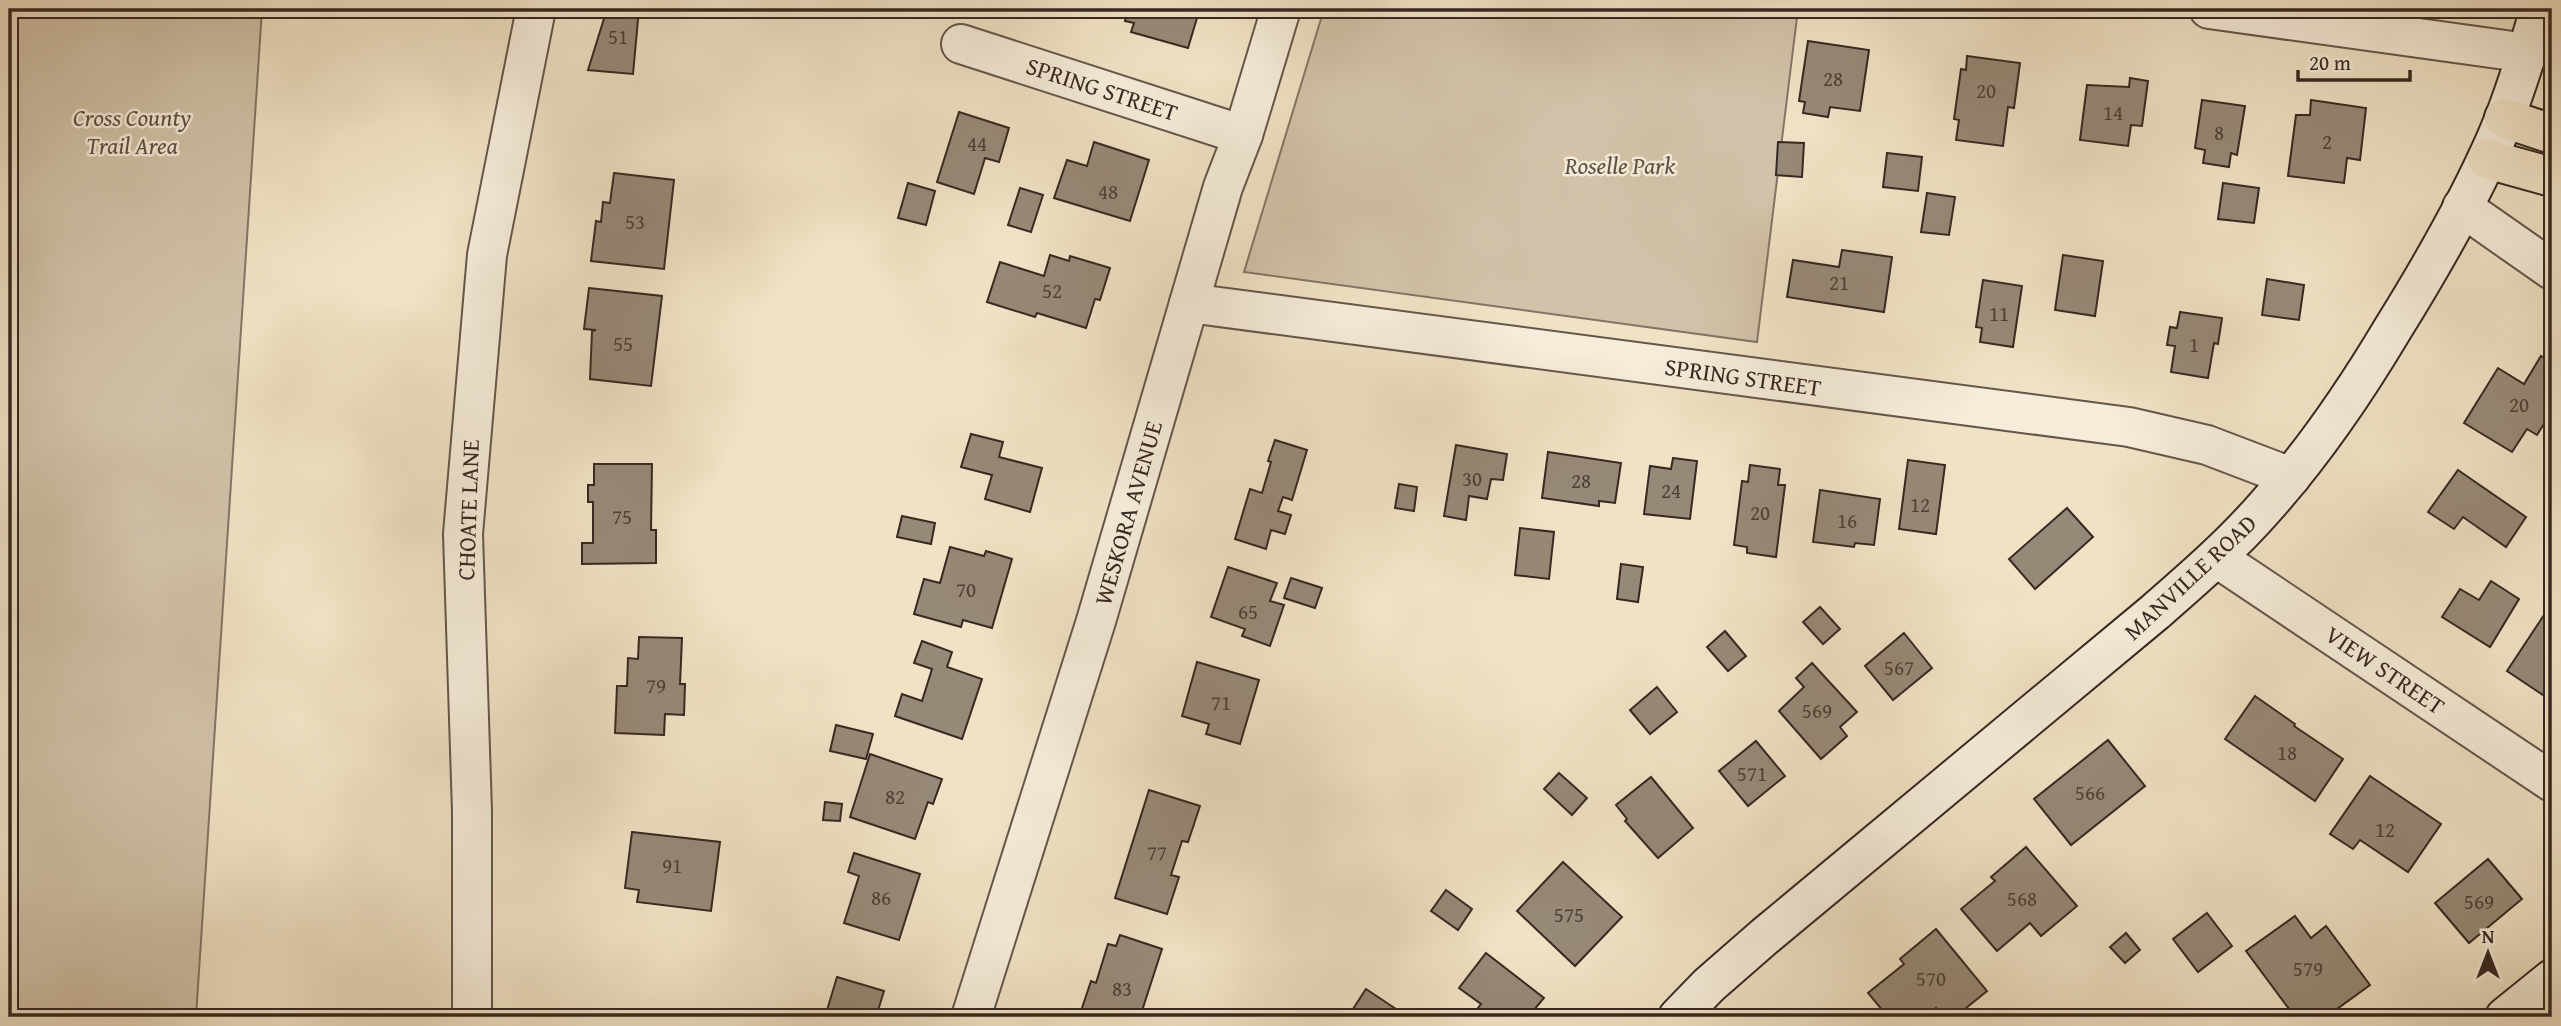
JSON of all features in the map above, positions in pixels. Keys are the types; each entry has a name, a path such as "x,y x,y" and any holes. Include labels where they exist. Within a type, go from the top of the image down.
{"highway":[{"path":"2504,118 2552,134"},
{"path":"2487,159 2552,177"}],"street":[{"name":"CHOATE LANE","path":"472,1017 472,811 463,534 487,255 536,9"},
{"name":"WESKORA AVENUE","path":"971,1017 1097,621 1223,187 1281,9"},
{"path":"2209,9 2527,53"},
{"name":"MANVILLE ROAD","path":"1678,1017 1709,985 1773,930 2217,558 2291,477 2324,435 2381,348 2424,278 2462,207 2487,159 2504,118 2540,9"},
{"name":"SPRING STREET","path":"961,44 1242,135"},
{"path":"2462,207 2552,270"},
{"name":"SPRING STREET","path":"1189,303 2129,427 2207,445 2291,477"},
{"name":"VIEW STREET","path":"2217,558 2552,782"},
{"path":"2505,1017 2552,979"}],"green space":[{"name":"Cross County Trail Area","path":"9,9 262,9 196,1017 9,1017"},
{"name":"Roselle Park","path":"1324,9 1798,9 1757,342 1244,272"}],"building":[{"path":"607,9 639,9 633,74 588,70"},
{"path":"1128,9 1186,9 1184,15 1197,18 1188,48 1131,32 1134,23 1125,21"},
{"path":"1808,41 1869,50 1860,111 1830,107 1828,117 1803,113 1805,102 1799,101"},
{"path":"1967,56 2020,63 2014,108 2008,107 2003,146 1956,140 1959,120 1954,119 1961,69 1966,70"},
{"path":"2130,78 2148,81 2142,126 2131,125 2128,146 2080,140 2087,85 2129,87"},
{"path":"2202,100 2245,106 2237,155 2231,153 2229,167 2203,163 2205,150 2195,148"},
{"path":"2311,100 2366,108 2360,160 2347,158 2344,183 2288,176 2296,115 2310,115"},
{"path":"959,112 1009,128 999,162 985,158 974,194 937,182"},
{"path":"1094,142 1149,160 1130,221 1054,198 1067,160 1087,166"},
{"path":"1778,142 1804,143 1802,177 1776,175"},
{"path":"1887,153 1922,157 1918,191 1883,187"},
{"path":"614,173 674,180 664,269 591,261 596,221 601,222 603,202 610,203"},
{"path":"908,183 935,191 926,225 898,218"},
{"path":"2223,183 2259,188 2254,223 2218,219"},
{"path":"1020,188 1043,195 1031,232 1008,225"},
{"path":"1927,193 1955,197 1949,235 1921,232"},
{"path":"1842,250 1892,257 1884,312 1787,297 1793,260 1839,267"},
{"path":"1050,255 1069,261 1070,256 1110,268 1100,300 1095,299 1086,328 1037,313 1035,317 987,302 1000,262 1044,276"},
{"path":"2063,255 2103,261 2095,316 2055,310"},
{"path":"2267,279 2304,285 2299,320 2262,315"},
{"path":"1983,280 2022,286 2013,347 1980,342 1982,328 1976,327"},
{"path":"589,288 662,296 651,386 590,379 592,331 596,330 584,329"},
{"path":"2180,312 2222,318 2218,344 2214,343 2208,378 2171,372 2175,346 2167,345 2170,327 2177,328"},
{"path":"2541,356 2552,363 2552,411 2537,435 2527,429 2512,452 2464,423 2498,368 2524,384"},
{"path":"971,434 1003,442 999,457 1042,468 1030,512 985,499 992,475 961,467"},
{"path":"1275,440 1307,450 1292,500 1283,497 1278,511 1291,515 1285,534 1271,530 1266,549 1235,539 1250,489 1262,493"},
{"path":"1456,445 1507,454 1503,480 1491,479 1487,499 1469,496 1466,520 1444,516"},
{"path":"1548,452 1621,463 1615,503 1599,501 1599,506 1542,498"},
{"path":"1673,458 1697,461 1690,519 1644,514 1650,466 1671,469"},
{"path":"1908,460 1945,465 1936,534 1899,529"},
{"path":"594,464 652,464 651,530 656,530 656,563 582,564 582,543 593,543 593,502 588,502 588,485 594,485"},
{"path":"1750,465 1780,469 1778,485 1785,485 1776,557 1747,553 1747,547 1734,545 1742,481 1748,482"},
{"path":"2458,470 2526,517 2506,547 2463,517 2454,529 2428,512"},
{"path":"1399,484 1417,487 1414,511 1395,508"},
{"path":"1820,490 1880,499 1874,545 1855,543 1854,547 1813,542"},
{"path":"2067,508 2093,537 2035,589 2009,559"},
{"path":"902,516 935,523 931,544 897,537"},
{"path":"1520,528 1554,532 1549,579 1515,575"},
{"path":"950,547 984,556 986,551 1012,559 992,628 963,620 961,627 914,614 924,579 940,583"},
{"path":"1621,564 1643,567 1638,602 1617,599"},
{"path":"1228,567 1277,583 1270,601 1284,605 1270,646 1242,636 1245,629 1211,617"},
{"path":"1291,578 1322,588 1315,608 1284,598"},
{"path":"2491,581 2519,599 2490,647 2442,617 2460,589 2479,600"},
{"path":"1820,607 1840,629 1823,644 1803,622"},
{"path":"2546,612 2552,615 2552,701 2507,671"},
{"path":"1725,631 1746,656 1728,671 1707,647"},
{"path":"1904,633 1932,668 1893,700 1865,666"},
{"path":"639,637 682,638 680,684 685,684 684,715 665,714 664,735 615,733 617,686 627,686 628,658 638,659"},
{"path":"922,641 952,652 947,667 982,679 962,739 895,716 902,694 922,701 932,669 914,663"},
{"path":"1197,662 1259,680 1240,744 1206,734 1209,724 1182,716"},
{"path":"1812,663 1857,712 1840,727 1847,736 1821,759 1779,711 1804,687 1796,678"},
{"path":"1657,687 1677,712 1650,734 1630,710"},
{"path":"2255,696 2343,759 2315,801 2225,739"},
{"path":"836,725 873,734 866,759 830,751"},
{"path":"2108,740 2145,786 2071,845 2034,799"},
{"path":"1756,741 1785,776 1748,806 1719,771"},
{"path":"870,754 942,779 933,804 928,802 915,839 850,817"},
{"path":"1559,773 1587,798 1572,815 1544,789"},
{"path":"2370,776 2441,824 2408,872 2360,840 2353,849 2330,834"},
{"path":"1651,777 1693,828 1658,858 1625,821 1627,819 1616,805"},
{"path":"1149,790 1200,806 1188,842 1182,841 1171,875 1179,877 1167,914 1115,898"},
{"path":"825,802 842,804 840,821 823,820"},
{"path":"632,832 720,842 711,911 637,902 639,890 625,888"},
{"path":"2026,847 2077,906 2041,936 2030,923 1997,951 1961,909 1995,881 1991,877"},
{"path":"854,853 920,874 899,940 844,923 859,876 848,872"},
{"path":"2488,859 2522,899 2469,943 2435,903"},
{"path":"1563,862 1622,917 1575,966 1517,911"},
{"path":"1446,890 1472,909 1458,930 1431,911"},
{"path":"2207,913 2232,946 2198,972 2173,939"},
{"path":"2295,916 2311,938 2326,926 2370,985 2326,1017 2295,1017 2246,951"},
{"path":"1936,929 1987,991 1955,1017 1943,1017 1936,1008 1924,1017 1888,1017 1868,993 1904,964 1900,959"},
{"path":"2126,933 2140,950 2125,963 2110,947"},
{"path":"1120,935 1162,949 1140,1017 1079,1017 1091,981 1096,983 1108,944 1116,946"},
{"path":"1486,953 1544,998 1528,1017 1471,1017 1481,1004 1459,988"},
{"path":"837,977 884,991 876,1017 825,1017"},
{"path":"1366,989 1396,1009 1391,1017 1365,1017 1353,1009"}]}
